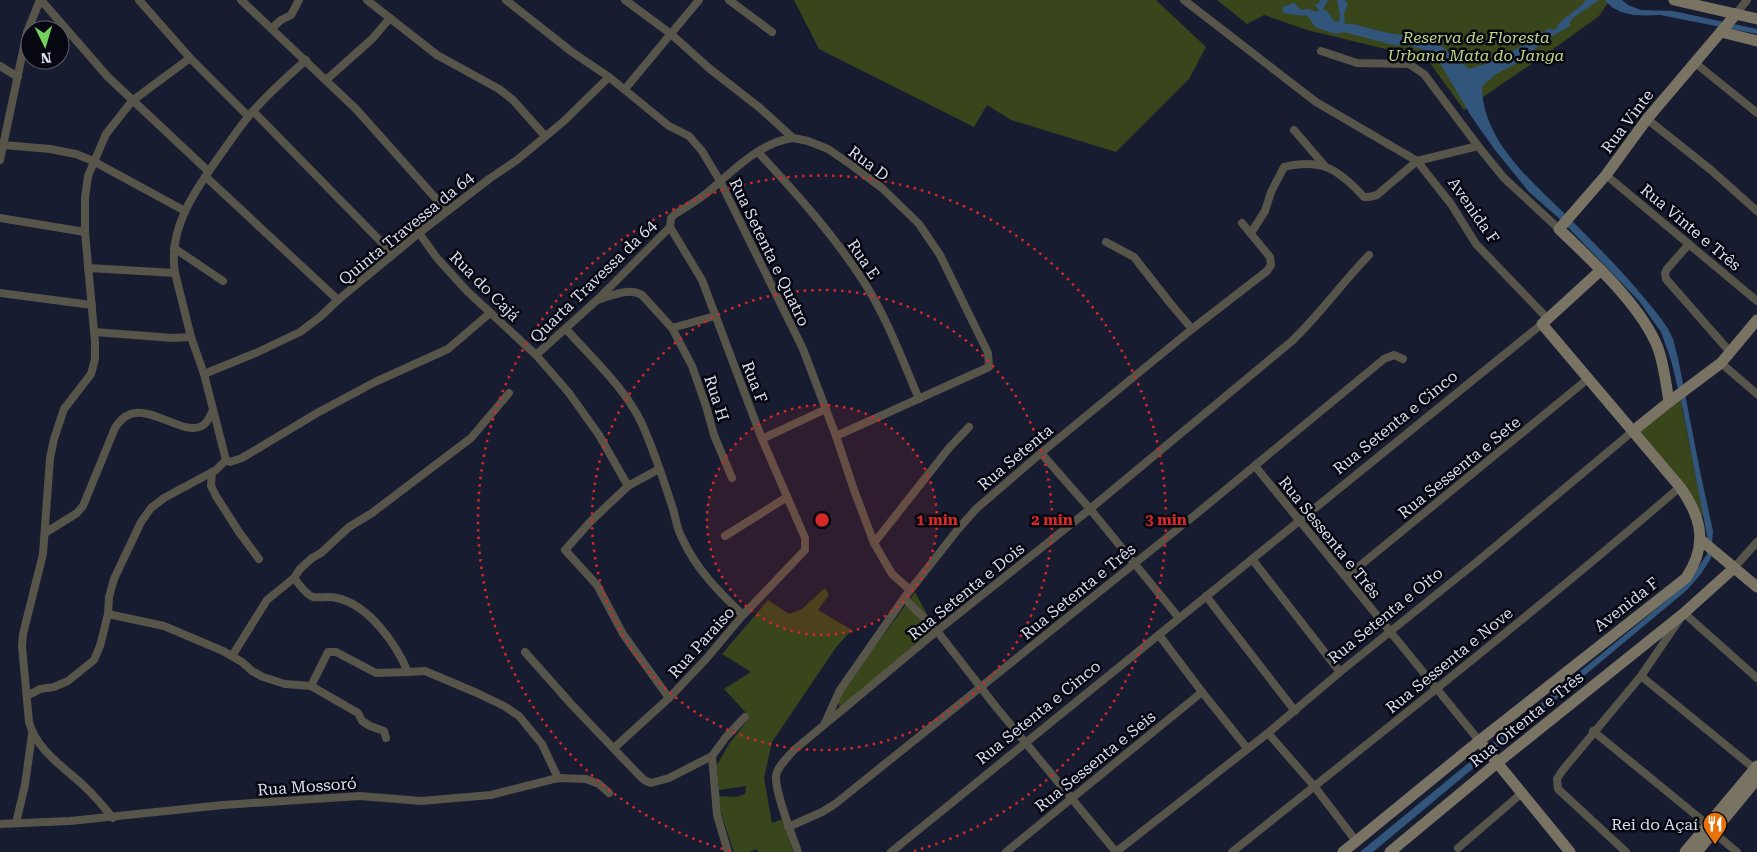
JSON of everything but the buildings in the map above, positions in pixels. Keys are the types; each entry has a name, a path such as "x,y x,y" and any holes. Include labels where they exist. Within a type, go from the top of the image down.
{"street":[{"path":"0,160 28,32 41,0 77,44 132,101 338,300"},
{"path":"139,0 190,58 250,114 284,141 393,254"},
{"path":"241,0 306,60 370,124 447,211"},
{"path":"272,28 281,20 291,15 299,0"},
{"path":"367,0 437,55 498,89 513,100 545,136"},
{"name":"Rua Setenta e Quatro","path":"506,0 572,52 609,77 669,126 688,136 702,151 720,182 803,349 874,543 892,574 910,590"},
{"path":"625,0 671,34"},
{"path":"624,89 698,0"},
{"path":"729,0 772,32"},
{"path":"1184,0 1316,102 1417,161"},
{"path":"1674,0 1757,19"},
{"path":"1735,14 1748,0"},
{"name":"Rua Vinte","path":"1560,229 1606,175 1647,118 1735,14"},
{"path":"326,80 372,39 390,18"},
{"path":"1721,32 1757,41"},
{"name":"Rua D","path":"671,34 793,138 808,140 850,164 882,188 919,224 940,255 988,353 990,367 919,398"},
{"path":"1321,51 1357,63 1409,64 1424,74 1504,178 1602,270 1645,324 1653,338 1664,373 1670,401"},
{"path":"113,818 86,788 39,744 32,734 29,722 22,646 23,634 43,554 50,458 56,432 64,409 91,374 94,358 95,332 85,232 85,198 88,176 106,134 132,101 190,58"},
{"path":"226,460 175,273 174,248 185,211 207,174 250,114 306,60"},
{"path":"1694,62 1757,113"},
{"path":"0,66 18,77"},
{"name":"Quinta Travessa da 64","path":"204,374 300,332 320,318 338,300 419,233 517,160 564,121 609,77"},
{"path":"1647,118 1711,170 1757,211"},
{"path":"1294,130 1324,165"},
{"name":"Quarta Travessa da 64","path":"536,355 597,300 670,228 671,218 769,144 782,139 793,138"},
{"path":"3,145 50,149 76,154 93,161 185,211"},
{"path":"1242,224 1251,232 1266,211 1272,192 1284,167 1298,163 1324,165 1332,169 1364,197 1369,197 1377,195 1417,161 1478,146"},
{"name":"Rua E","path":"758,152 814,213 864,283 886,323 919,398"},
{"name":"Avenida F","path":"1343,852 1686,578 1694,566 1703,542 1694,510 1680,487 1589,378 1545,321 1476,244 1451,204 1417,161"},
{"name":"Rua Vinte e Três","path":"1606,175 1757,301"},
{"path":"0,218 85,232"},
{"name":"Rua F","path":"670,228 702,280 762,439 805,538 805,550"},
{"name":"Rua Setenta","path":"824,725 840,690 904,598 976,509 1192,329 1267,271 1271,266 1270,257 1251,232"},
{"name":"Rua do Cajá","path":"419,233 437,258 490,313 536,355 583,411 628,486"},
{"path":"1106,242 1126,251 1140,262 1192,329"},
{"path":"1689,244 1665,273 1666,279 1730,352"},
{"path":"174,248 223,281"},
{"name":"Rua Setenta e Dois","path":"798,852 788,826 776,774 794,750 937,631 1090,509 1292,340 1315,318 1369,255"},
{"path":"88,268 175,273"},
{"name":"Rua Setenta e Cinco","path":"890,852 1545,321 1602,270"},
{"name":"Rua H","path":"597,300 636,291 642,294 672,328 692,366 714,435 732,478"},
{"path":"0,293 92,305"},
{"path":"226,460 234,462 242,458 317,413 375,382 448,349 490,313"},
{"path":"672,328 715,316"},
{"name":"Rua Setenta e Oito","path":"1116,852 1268,733 1670,401 1721,363 1757,320"},
{"path":"566,329 631,404 642,423 680,536 699,569 743,615"},
{"path":"95,332 173,338 191,337"},
{"name":"Rua Setenta e Três","path":"788,826 822,812 835,804 980,686 1135,564 1384,359 1394,355 1402,359"},
{"path":"1721,363 1757,394"},
{"name":"Rua Sessenta e Sete","path":"1346,577 1589,378"},
{"path":"232,656 267,600 294,578 300,569 321,553 349,527 372,513 471,438 509,393"},
{"path":"836,436 919,398"},
{"path":"762,439 826,409"},
{"path":"45,533 73,516 83,506 115,428 121,419 138,413 148,414 184,426 199,428 206,423 213,410"},
{"path":"874,543 930,471 969,426"},
{"path":"1041,453 1090,509 1179,618"},
{"path":"27,696 40,689 54,687 68,681 94,660 100,646 108,614 109,597 114,579 141,522 151,508 164,498 212,472 226,460"},
{"name":"Rua Sessenta e Três","path":"1255,466 1480,742"},
{"path":"659,469 628,486 590,522 565,550 597,585 623,634 669,698"},
{"path":"212,472 211,486 216,496 259,559"},
{"name":"Rua Sessenta e Nove","path":"1232,852 1624,535 1680,487"},
{"path":"725,536 787,497"},
{"path":"1703,542 1757,586"},
{"path":"1734,568 1757,542"},
{"name":"Rua Paraiso","path":"614,748 669,698 706,659 743,615 805,550"},
{"path":"1252,559 1340,672"},
{"name":"Rua Oitenta e Três","path":"1390,852 1495,761 1684,613 1734,568"},
{"path":"294,578 308,594 314,597 338,598 368,615 394,645 408,672"},
{"path":"1206,596 1295,711"},
{"path":"904,598 937,631 1116,852"},
{"path":"1626,852 1557,787 1557,779 1593,731 1641,676 1684,613 1757,678"},
{"path":"108,614 164,626 208,643 232,656 263,677 285,684 311,686 358,713 362,720 370,726 384,731 386,738"},
{"path":"1159,635 1248,748"},
{"path":"311,686 328,652 336,652 376,673 425,671 491,700 519,716 542,744 558,778"},
{"path":"525,652 572,705 644,780 651,782 661,781 712,756 726,737 745,717"},
{"path":"1641,676 1756,771 1711,828 1697,852"},
{"name":"Rua Sessenta e Seis","path":"1006,852 1202,692"},
{"path":"1593,731 1711,828 1737,852"},
{"path":"1268,733 1314,786 1356,841"},
{"path":"16,823 25,785 32,734"},
{"path":"1480,742 1570,852"},
{"path":"712,756 717,815 728,852"},
{"name":"Rua Mossoró","path":"0,824 70,822 224,806 360,796 415,801 490,795 558,778 586,779 600,784 610,793"},
{"path":"1458,848 1522,793"},
{"path":"1685,852 1711,828"}],"green space":[{"path":"794,0 1156,0 1206,47 1189,79 1116,152 1011,120 987,105 974,127 819,49"},
{"name":"Reserva de Floresta Urbana Mata do Janga","path":"1217,0 1610,0 1599,16 1464,110 1427,59 1307,30 1264,15 1247,24"},
{"path":"1680,397 1704,518 1636,431"},
{"path":"825,588 829,595 818,610 852,630 837,646 772,742 764,778 772,823 783,819 793,852 758,852 757,849 749,852 734,852 721,813 719,796 736,797 745,794 746,786 719,790 717,765 729,744 750,717 724,689 751,672 722,654 768,600 789,614 802,609"},
{"path":"915,592 937,633 844,714 836,700"}],"water":[{"path":"1320,0 1328,0 1323,9 1328,12 1334,21 1339,22 1340,16 1337,0 1345,0 1348,4 1344,14 1345,24 1435,41 1469,69 1501,57 1550,28 1551,30 1556,29 1561,22 1586,0 1599,0 1574,17 1569,23 1571,26 1550,37 1517,63 1496,74 1482,86 1484,105 1499,141 1510,157 1536,186 1626,276 1657,313 1670,333 1678,358 1713,531 1711,558 1701,574 1687,590 1373,852 1360,852 1667,600 1692,577 1707,554 1708,541 1683,410 1671,360 1661,332 1639,301 1561,220 1529,192 1495,150 1471,116 1440,63 1428,51 1410,46 1393,45 1344,32 1335,34 1315,27 1307,15 1284,14 1282,7 1294,3 1301,10 1308,9 1317,12 1319,10 1314,4 1318,4"},
{"path":"1605,0 1622,0 1628,5 1641,10 1673,11 1757,29 1757,34 1660,15 1630,14 1616,10"}],"place":[{"name":"Rei do Açaí","path":"1715,845"}]}
